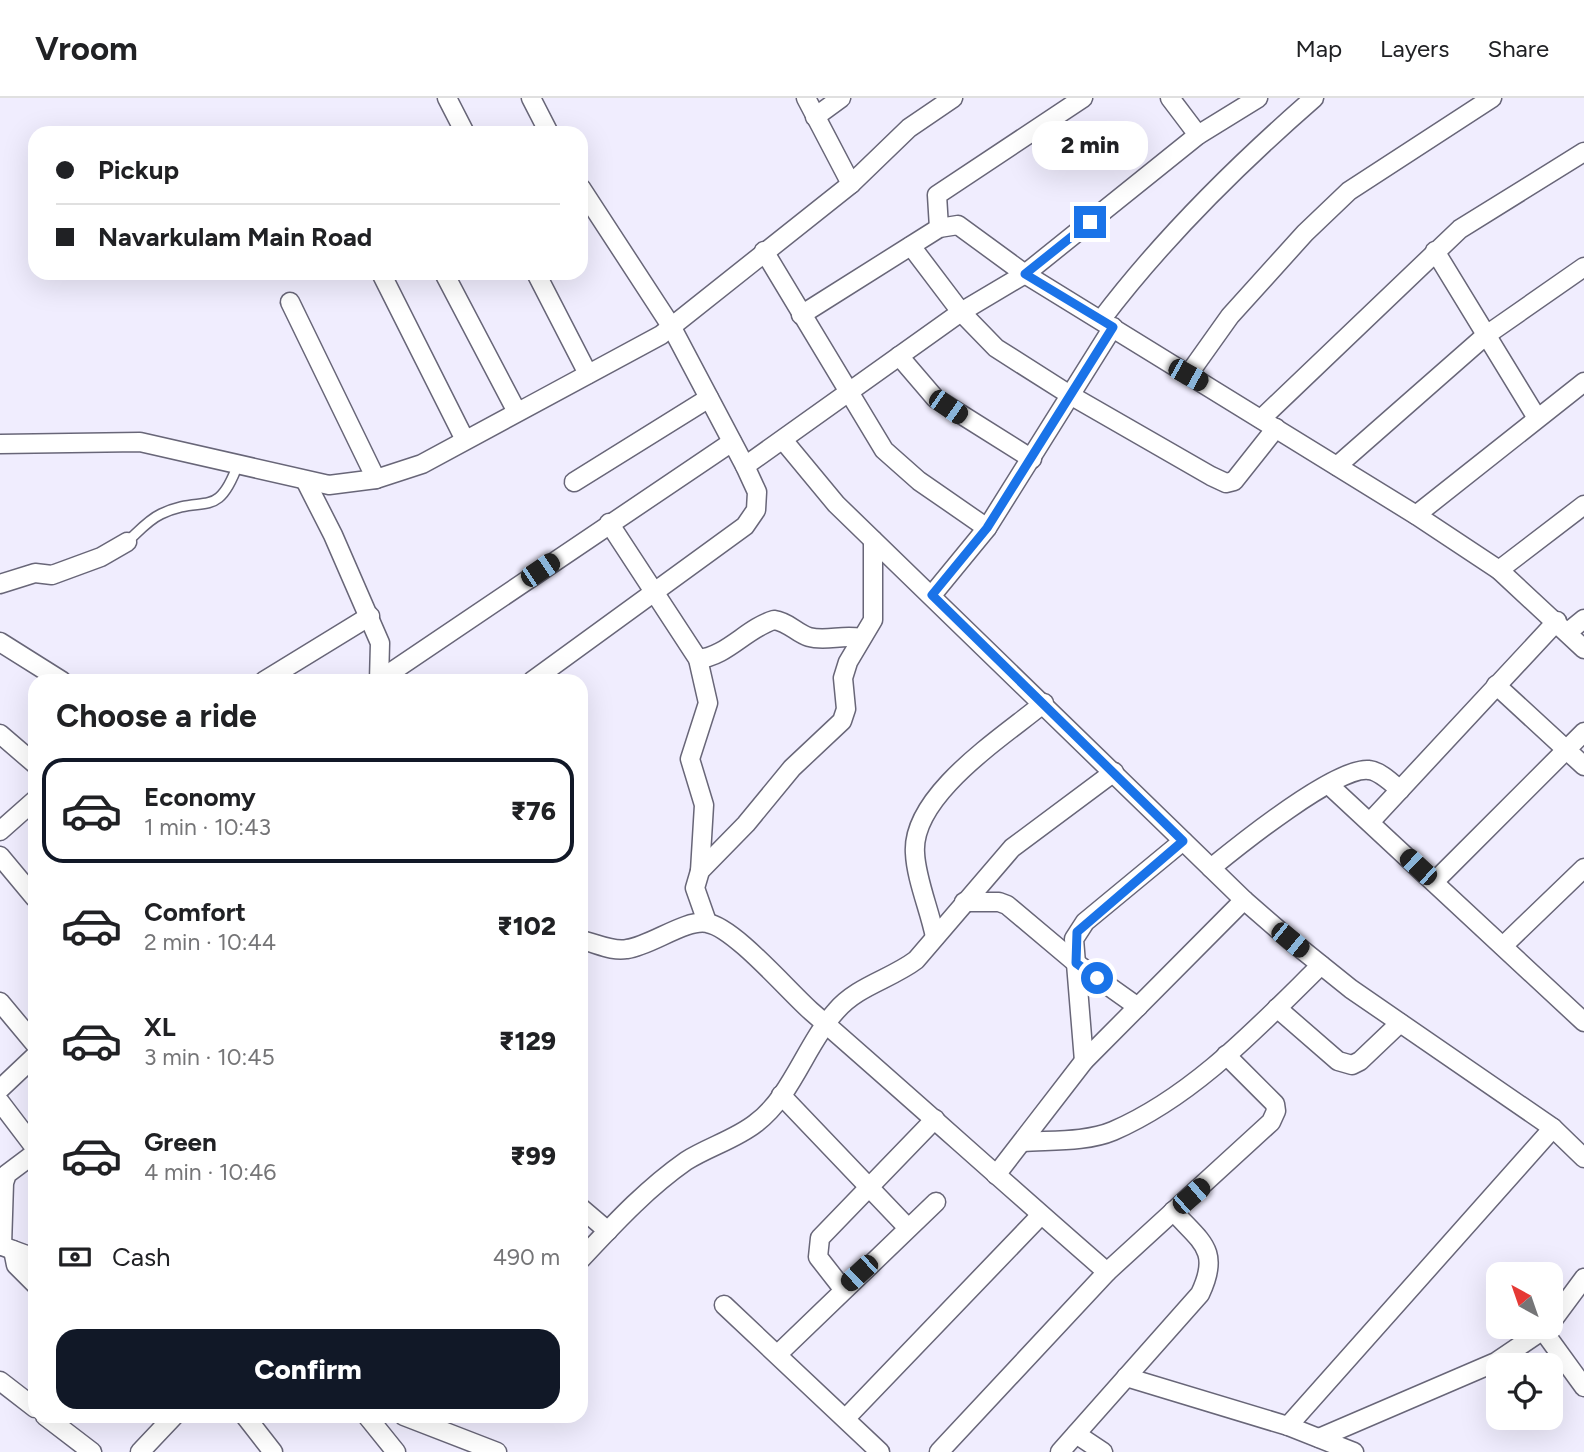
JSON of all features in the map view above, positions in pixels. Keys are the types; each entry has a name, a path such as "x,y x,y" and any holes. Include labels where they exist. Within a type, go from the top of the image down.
{"street":[{"path":"447,98 461,126"},
{"path":"531,98 546,126"},
{"path":"806,98 851,184"},
{"path":"815,117 841,98"},
{"path":"0,444 140,442 239,463 306,482 329,485 376,479 422,464 671,326 851,184 909,128 953,98"},
{"path":"939,228 937,195 1083,98"},
{"path":"1170,98 1198,135"},
{"path":"746,466 961,312 1025,274 1198,135 1258,98"},
{"path":"932,595 987,528 1032,459 1070,395 1107,323 1144,263 1219,186 1314,98"},
{"path":"1188,375 1230,316 1305,233 1349,191 1492,98"},
{"path":"911,246 961,312 996,348 1070,395 1226,483 1242,473 1268,424 1435,251 1482,214 1584,152"},
{"path":"543,674 745,526 756,510 757,492 746,466 671,326 588,199"},
{"path":"801,315 939,228 958,225 1025,274 1338,466 1499,570 1584,649"},
{"path":"764,251 848,395 884,450 896,463 987,528"},
{"path":"1435,251 1537,418"},
{"path":"1338,466 1485,336 1584,267"},
{"path":"385,280 465,440"},
{"path":"448,280 517,412"},
{"path":"540,280 588,374"},
{"path":"290,302 376,479"},
{"path":"899,356 936,398 1032,459"},
{"path":"1416,515 1584,382"},
{"path":"574,482 709,398"},
{"path":"783,440 818,487 1044,703 1244,900 1321,965 1553,1128 1584,1158"},
{"path":"389,674 732,442"},
{"path":"306,482 370,616 380,643 379,674"},
{"path":"1499,570 1584,505"},
{"path":"609,523 657,592 698,659 708,703 690,759 704,805 700,871 695,888 706,922 741,944 826,1023 1107,1272"},
{"path":"700,871 746,824 802,758 842,721 846,709 843,678 860,638 873,620 873,540"},
{"path":"0,584 35,573 52,575 101,556 127,542"},
{"path":"275,674 370,616"},
{"path":"1370,822 1496,685 1562,627 1584,619"},
{"path":"698,659 709,658 755,628 774,620 792,626 811,638 848,635 860,638"},
{"path":"0,642 51,674"},
{"path":"1496,685 1584,766"},
{"path":"935,937 915,854 916,835 922,819 956,775 1044,703"},
{"path":"1434,883 1584,732"},
{"path":"0,734 28,758"},
{"path":"1211,868 1250,836 1329,785 1356,771 1374,771 1400,790"},
{"path":"588,1252 639,1197 688,1160 756,1124 780,1095 826,1023 857,992 899,973 916,960 964,902 1027,835 1114,772"},
{"path":"1329,785 1503,946 1581,1013"},
{"path":"0,831 28,806"},
{"path":"1084,1061 1074,939 1085,922 1183,841"},
{"path":"0,856 28,890"},
{"path":"1503,946 1584,867"},
{"path":"996,1175 1084,1061 1244,900"},
{"path":"964,902 999,902 1007,905 1076,963 1138,1007"},
{"path":"588,942 624,950 706,922"},
{"path":"1023,1142 1111,1132 1166,1101 1226,1055 1321,965"},
{"path":"0,1002 28,1036"},
{"path":"1277,1008 1345,1064 1360,1061 1400,1023"},
{"path":"939,1452 1107,1272 1256,1139 1271,1122 1276,1111 1270,1097 1226,1055"},
{"path":"0,1089 28,1063"},
{"path":"780,1095 908,1227"},
{"path":"0,1102 28,1140"},
{"path":"843,1289 823,1266 816,1246 831,1223 934,1119"},
{"path":"1289,1426 1553,1128"},
{"path":"28,1156 7,1174 4,1183 5,1247 16,1265 28,1277"},
{"path":"778,1354 936,1202"},
{"path":"1060,1452 1200,1294 1211,1271 1207,1248 1173,1211"},
{"path":"588,1214 608,1231"},
{"path":"846,1418 1041,1215"},
{"path":"5,1247 28,1255"},
{"path":"1563,1307 1584,1278"},
{"path":"724,1305 880,1452"},
{"path":"1319,1438 1496,1362 1531,1339"},
{"path":"1555,1339 1584,1387"},
{"path":"1126,1377 1289,1426 1354,1452"},
{"path":"0,1381 28,1403"},
{"path":"54,1423 92,1452"},
{"path":"147,1449 168,1423"},
{"path":"250,1423 273,1452"},
{"path":"373,1423 396,1452"},
{"path":"435,1423 497,1452"},
{"path":"1076,1434 1103,1452"}],"lane":[{"path":"127,542 161,514 217,500 225,494 239,463"}],"route":[{"path":"1090,222 1025,274 1113,327 975,546 932,595 1183,841 1085,922 1077,932 1074,939 1076,963 1097,978"}]}
